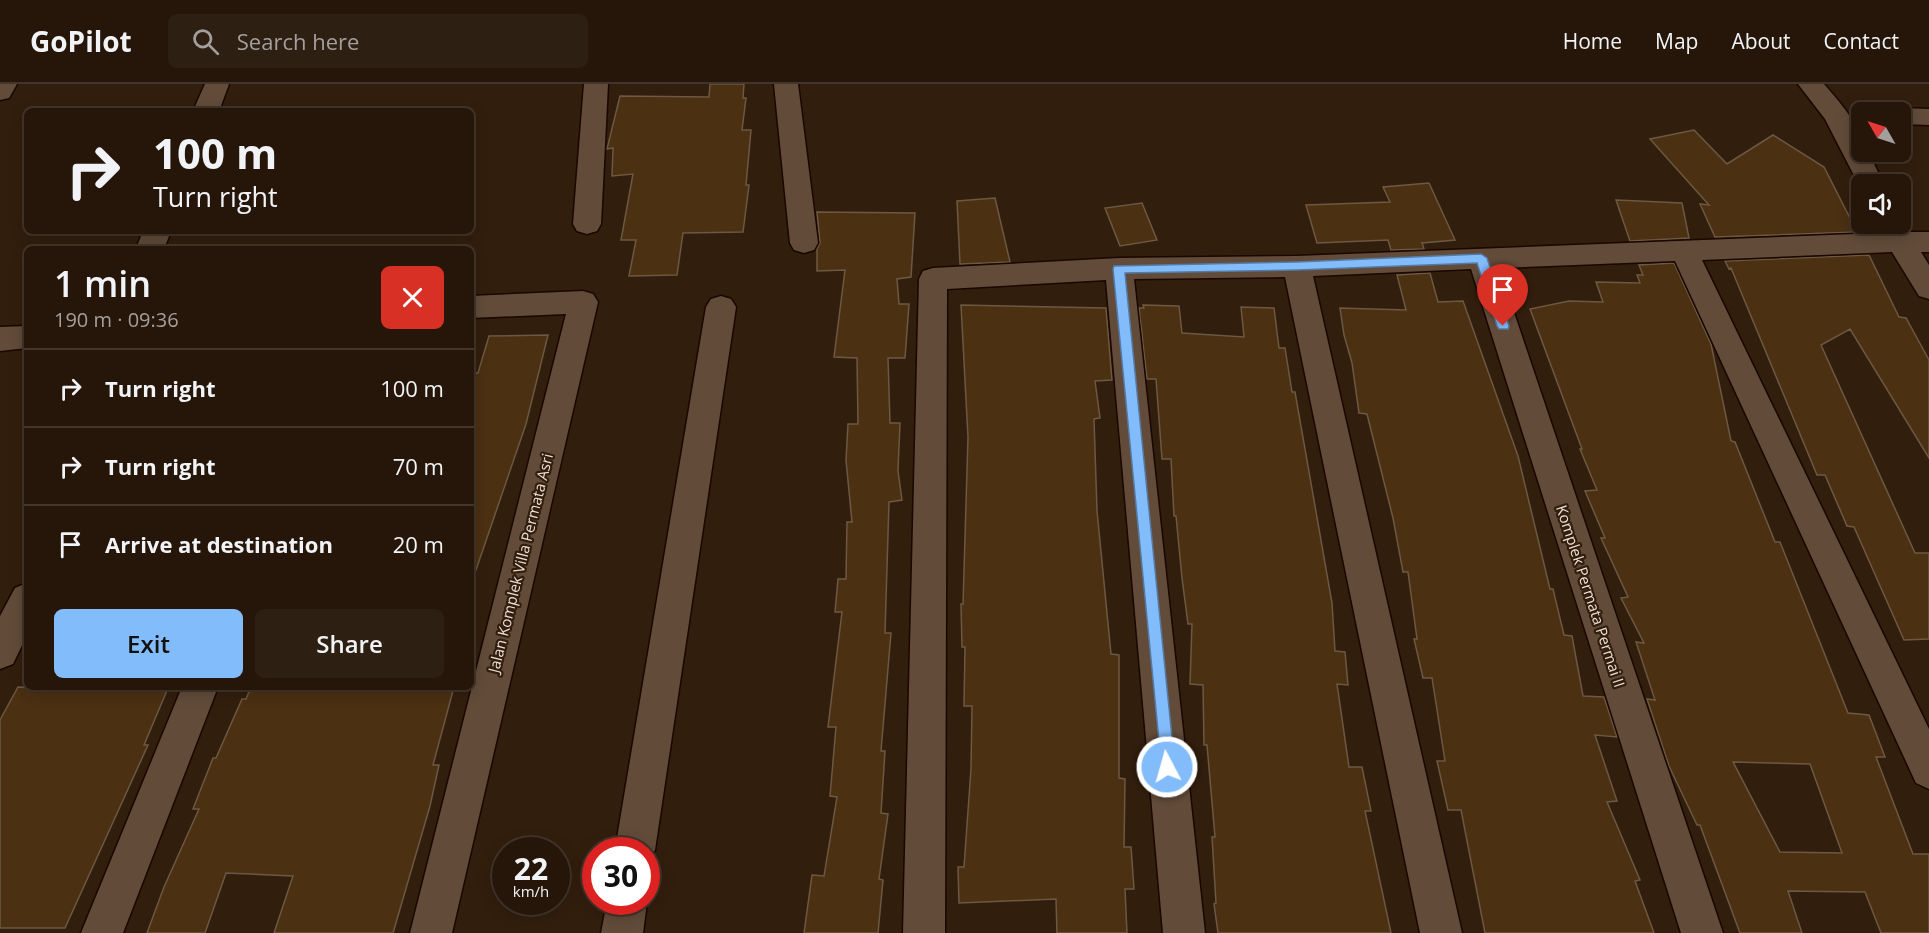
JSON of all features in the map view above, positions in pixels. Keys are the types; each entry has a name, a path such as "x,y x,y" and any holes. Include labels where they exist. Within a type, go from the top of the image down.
{"street":[{"path":"0,92 5,84"},
{"path":"207,108 217,84"},
{"path":"587,224 596,84"},
{"path":"786,84 804,243"},
{"path":"1809,84 1849,115 1868,174"},
{"path":"1911,116 1929,117"},
{"path":"924,933 933,279 1119,269 1297,266 1684,251 1884,234"},
{"path":"1897,234 1929,288"},
{"path":"1900,234 1929,242"},
{"path":"1684,251 1929,770"},
{"name":"Komplek Permata Permai II","path":"1481,258 1702,933"},
{"path":"1297,266 1441,933"},
{"path":"1119,269 1184,933"},
{"name":"Jalan Komplek Villa Permata Asri","path":"431,933 583,302 474,307"},
{"path":"637,837 721,307"},
{"path":"0,339 24,337"},
{"path":"0,652 24,604"},
{"path":"102,933 199,690"},
{"path":"622,933 625,915"}],"building":[{"path":"710,84 744,84 743,98 746,98 742,130 751,130 746,185 749,185 743,232 683,233 677,275 629,276 636,240 621,240 633,174 612,176 613,148 607,149 620,96 709,97"},
{"path":"1694,130 1727,164 1773,135 1824,167 1851,220 1851,232 1715,237 1700,204 1709,205 1650,139"},
{"path":"1429,183 1455,240 1422,243 1424,249 1391,250 1388,240 1317,243 1306,205 1390,202 1383,187"},
{"path":"995,198 1010,262 960,264 957,201"},
{"path":"1616,200 1682,203 1689,238 1630,241"},
{"path":"1142,203 1157,240 1120,246 1105,208"},
{"path":"817,212 915,213 911,277 897,279 899,304 909,304 905,358 888,358 890,423 900,423 898,471 902,500 889,502 885,633 891,633 881,751 885,751 881,813 888,814 879,879 883,880 878,933 804,933 812,875 824,876 837,797 830,796 836,727 828,727 842,612 835,612 838,579 846,579 847,522 852,522 846,460 848,424 858,424 857,358 834,357 845,270 817,271 817,249 820,243"},
{"path":"1869,255 1899,317 1906,318 1929,360 1929,458 1850,329 1821,345 1915,553 1929,553 1929,639 1904,640 1854,527 1847,526 1825,475 1817,475 1731,268 1729,269 1725,261"},
{"path":"1674,263 1711,344 1731,441 1735,442 1775,542 1780,542 1848,713 1869,715 1885,757 1876,757 1913,854 1929,854 1929,933 1881,933 1865,892 1788,891 1802,933 1740,933 1700,825 1697,825 1669,766 1647,699 1655,700 1636,642 1644,643 1621,598 1628,597 1601,538 1605,538 1585,491 1597,490 1530,309 1569,301 1603,302 1596,282 1640,283 1637,275 1643,275 1639,265","holes":["1733,762 1810,764 1842,853 1780,852"]},
{"path":"1430,273 1438,302 1463,301 1518,456 1550,589 1553,589 1564,635 1572,636 1583,696 1604,697 1617,737 1595,735 1617,801 1607,802 1640,880 1635,881 1654,933 1485,933 1461,810 1448,810 1437,761 1445,761 1432,678 1423,678 1414,639 1417,639 1408,572 1403,572 1393,518 1367,414 1359,413 1352,363 1344,335 1340,308 1406,310 1397,275"},
{"path":"961,305 1106,308 1112,380 1095,381 1100,418 1094,419 1097,511 1111,654 1119,655 1119,778 1125,779 1124,847 1131,847 1134,889 1125,889 1127,933 1057,933 1056,899 959,903 958,867 964,867 971,769 972,706 964,706 965,647 962,647 961,604 963,604 968,437"},
{"path":"1143,305 1179,306 1182,333 1244,337 1241,307 1274,308 1279,348 1285,348 1292,392 1295,392 1332,603 1335,651 1345,652 1348,685 1337,684 1349,767 1362,767 1371,811 1365,811 1391,933 1218,933 1214,904 1216,903 1212,837 1215,837 1207,745 1204,745 1203,685 1190,684 1192,624 1188,624 1176,516 1174,516 1171,459 1162,459 1156,379 1147,379 1139,308 1144,308"},
{"path":"548,335 526,424 476,570 474,570 474,373 478,373 489,336"},
{"path":"18,687 24,687 24,690 167,690 144,745 148,745 65,928 0,928 0,720"},
{"path":"250,690 453,690 433,765 439,765 430,806 393,933 274,933 293,876 226,873 205,933 147,933 164,887 199,809 193,809 213,758 216,758 242,699 246,699"}],"route":[{"path":"1167,767 1119,269 1297,266 1481,258 1503,326"}]}
